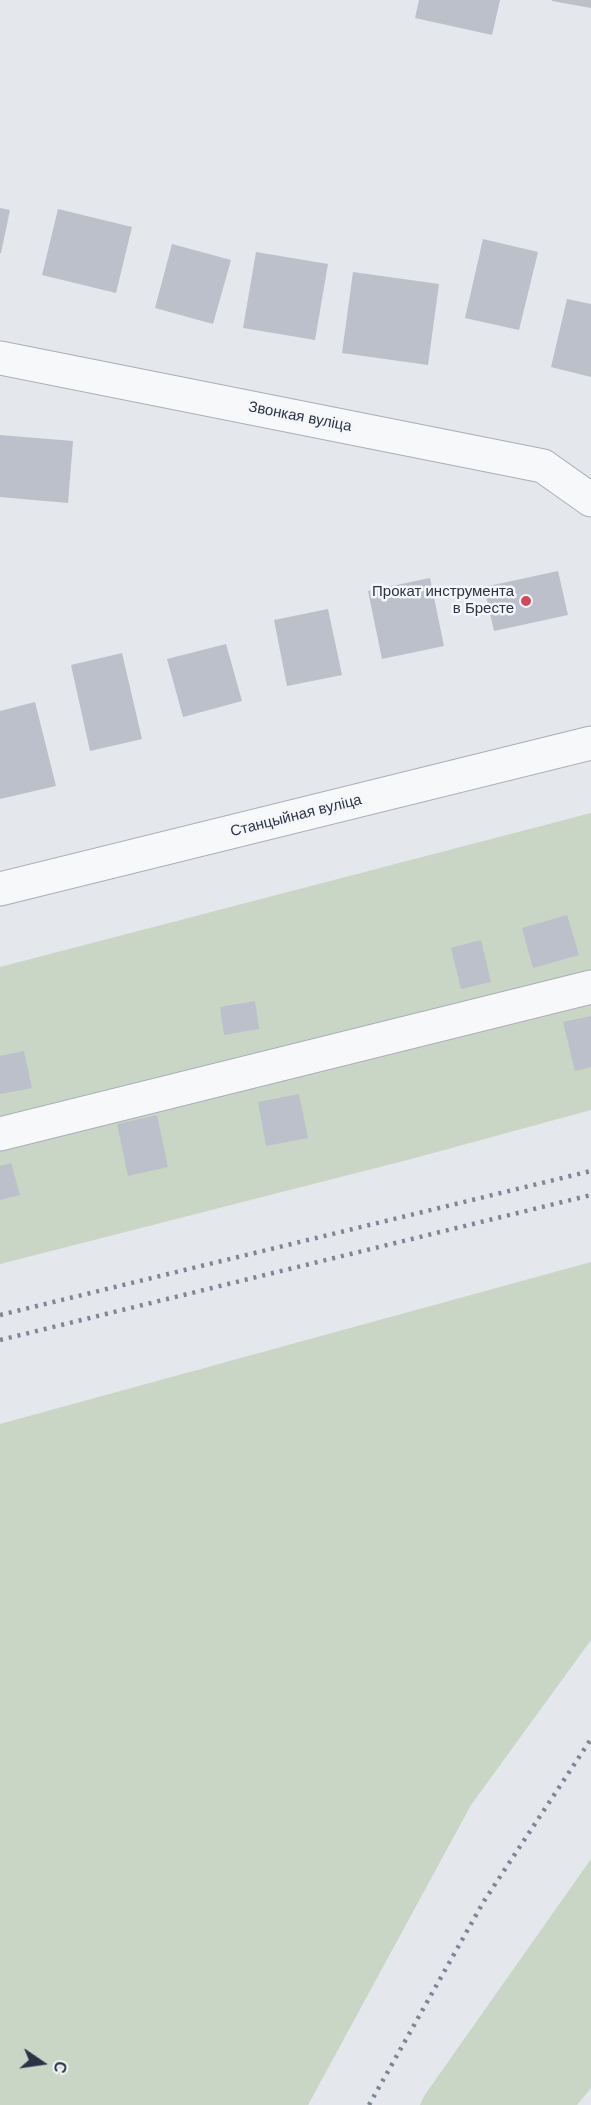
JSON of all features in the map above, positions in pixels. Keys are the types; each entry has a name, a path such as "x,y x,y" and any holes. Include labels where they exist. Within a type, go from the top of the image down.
{"street":[{"name":"Звонкая вуліца","path":"0,358 543,466 591,500"},
{"name":"Станцыйная вуліца","path":"0,889 591,743"},
{"path":"0,1134 591,987"}],"green space":[{"path":"591,813 591,1110 415,1158 0,1264 0,967"},
{"path":"591,1262 591,1640 471,1805 308,2105 0,2105 0,1424"},
{"path":"591,1859 591,2088 577,2105 420,2105 424,2096"}],"building":[{"path":"419,0 500,0 492,35 415,18"},
{"path":"591,0 591,8 552,1"},
{"path":"0,208 10,210 1,253 0,253"},
{"path":"58,209 132,227 116,293 42,275"},
{"path":"483,239 538,252 519,330 465,318"},
{"path":"172,244 231,260 213,324 155,308"},
{"path":"256,252 328,264 315,340 243,328"},
{"path":"353,272 439,284 428,365 342,353"},
{"path":"567,299 591,304 591,377 551,367"},
{"path":"0,435 73,441 68,503 0,497"},
{"name":"Прокат инструмента в Бресте","path":"558,571 568,615 494,631 484,587"},
{"path":"430,578 444,646 382,659 368,591"},
{"path":"328,609 342,675 287,686 274,620"},
{"path":"226,644 242,701 183,717 167,659"},
{"path":"122,653 142,739 90,751 71,665"},
{"path":"35,702 56,786 0,799 0,711"},
{"path":"567,915 579,955 533,968 522,928"},
{"path":"481,940 491,982 461,989 451,948"},
{"path":"255,1001 259,1029 224,1035 220,1007"},
{"path":"591,1016 591,1067 575,1071 563,1022"},
{"path":"24,1051 32,1088 0,1094 0,1056"},
{"path":"299,1094 308,1138 266,1146 258,1102"},
{"path":"157,1115 168,1167 128,1176 117,1124"},
{"path":"11,1163 20,1195 0,1200 0,1166"}],"railway":[{"path":"0,1315 591,1171"},
{"path":"0,1340 591,1195"},
{"path":"369,2105 484,1901 591,1739"}],"place":[{"name":"Прокат инструмента в Бресте","path":"526,601"}]}
